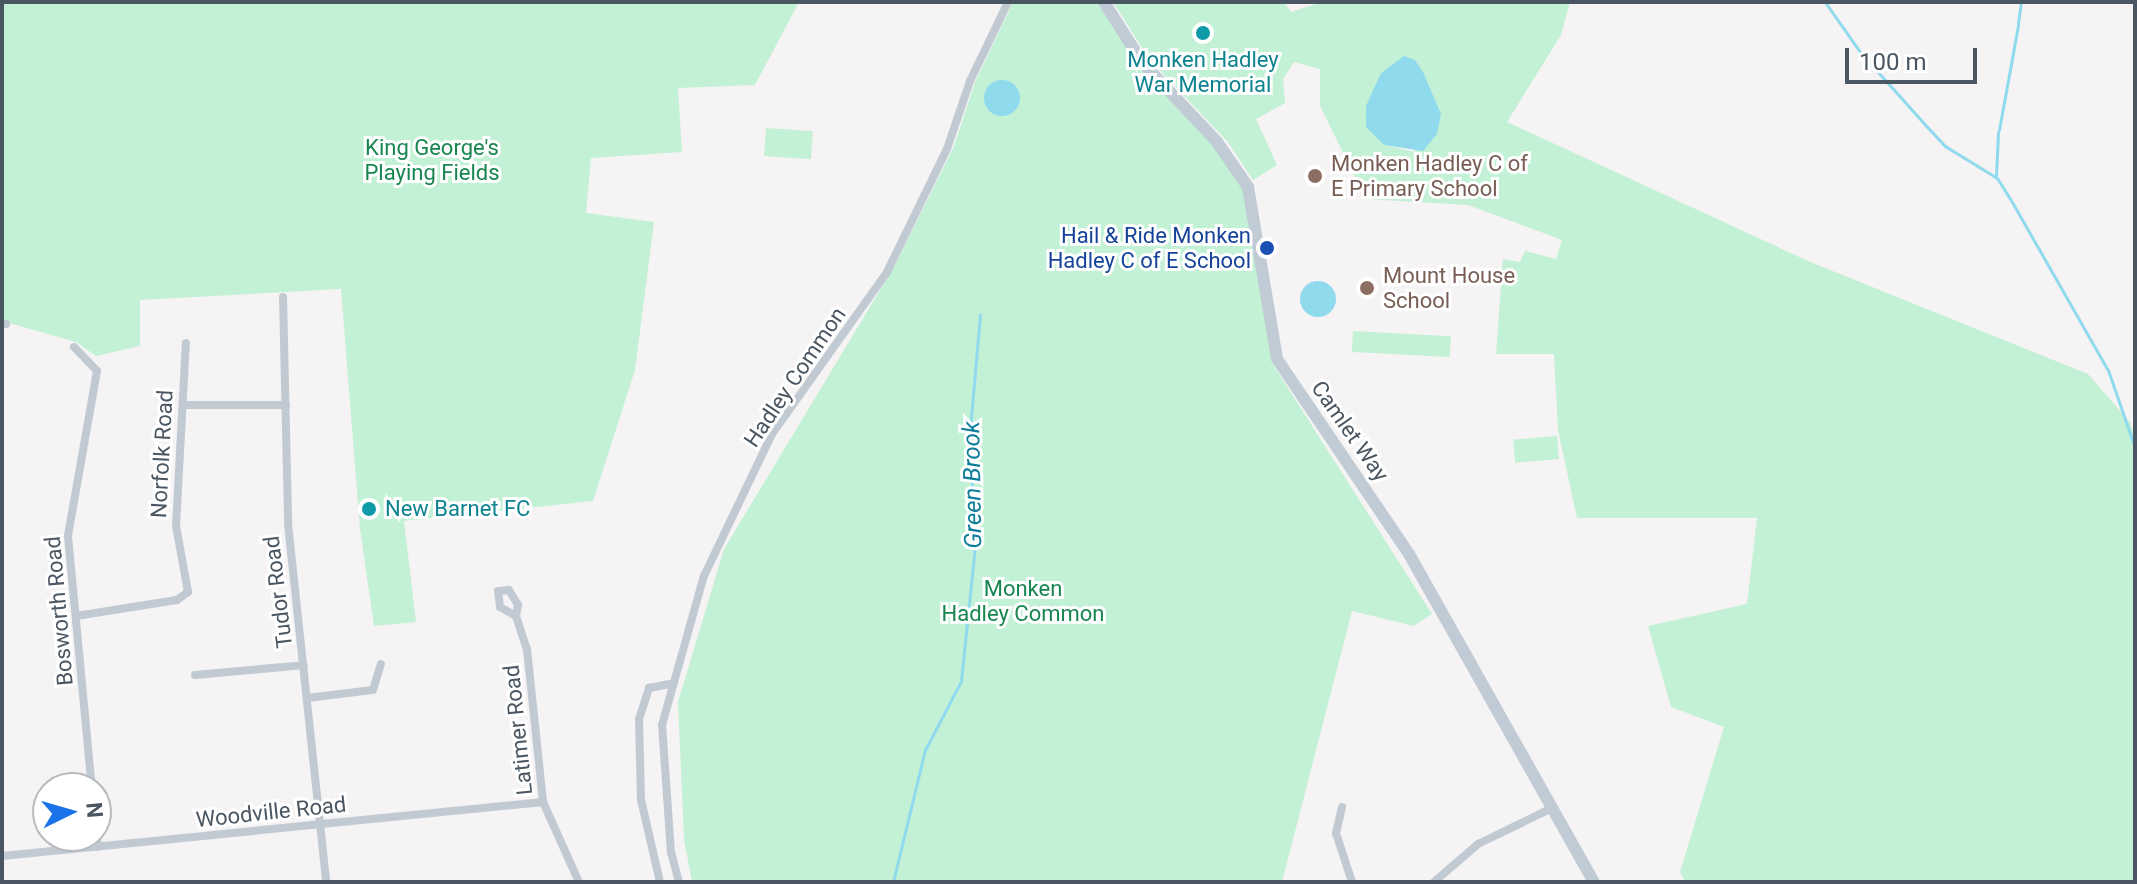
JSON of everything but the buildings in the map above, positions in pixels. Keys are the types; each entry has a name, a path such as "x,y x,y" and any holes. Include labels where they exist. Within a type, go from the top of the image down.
{"street":[{"name":"Hadley Common","path":"679,882 671,853 662,725 670,684 704,576 772,434 887,272 951,141 970,81 1008,2"},
{"name":"Camlet Way","path":"1104,2 1142,62 1217,142 1248,187 1277,359 1404,545 1594,882"},
{"name":"Tudor Road","path":"283,297 288,524 326,882"},
{"name":"Norfolk Road","path":"76,616 177,600 188,592 176,526 186,343"},
{"name":"Bosworth Road","path":"74,347 97,371 68,536 91,772"},
{"path":"183,405 286,405"},
{"name":"Latimer Road","path":"516,616 527,649 543,802 579,882"},
{"path":"208,660 208,673"},
{"path":"307,698 376,693 381,664"},
{"path":"195,675 304,665"},
{"path":"660,882 641,800 639,719 649,688 670,684"},
{"name":"Woodville Road","path":"112,846 543,802"},
{"path":"1342,807 1336,833 1352,882"},
{"path":"1434,882 1478,844 1552,808"},
{"name":"Woodville Road","path":"2,856 45,852"}],"green space":[{"name":"King George's Playing Fields","path":"2,2 799,2 755,85 678,88 682,152 591,158 586,213 654,222 635,370 593,501 404,521 416,622 374,626 360,529 341,289 140,300 140,346 96,356 76,342 2,321"},
{"name":"Monken Hadley Common","path":"1013,2 1098,2 1212,141 1245,192 1272,363 1432,614 1414,626 1352,611 1282,882 692,882 684,839 678,702 724,549 894,267 954,146 975,82"},
{"path":"1113,2 1284,2 1291,12 1322,2 1570,2 1561,35 1507,122 1808,261 2088,374 2130,422 2135,438 2135,882 1685,882 1680,872 1724,727 1671,707 1648,626 1747,604 1757,518 1577,518 1558,430 1554,354 1496,354 1503,259 1520,262 1525,251 1556,259 1562,240 1468,205 1366,199 1320,106 1320,69 1294,62 1283,79 1285,103 1256,119 1277,165 1253,180 1227,141 1149,59","holes":["1404,57 1415,152 1384,145 1381,73"]},
{"path":"766,128 813,131 811,159 764,156"},
{"path":"1353,331 1451,336 1450,357 1352,352"},
{"path":"1557,436 1559,459 1515,463 1513,440"}],"water":[{"path":"1404,56 1415,60 1423,72 1441,114 1437,134 1423,151 1384,145 1366,127 1366,106 1381,73"},
{"path":"1002,80 1015,85 1020,98 1015,111 1002,116 989,111 984,98 989,85"},
{"path":"1318,281 1331,286 1336,299 1331,312 1318,317 1305,312 1300,299 1305,286"}],"waterway":[{"path":"1825,2 1860,52 1930,130"},
{"path":"2018,23 2021,2"},
{"path":"1999,130 2018,25"},
{"path":"1931,131 1945,146 1997,178 2011,200"},
{"path":"1996,175 1998,132"},
{"path":"2012,202 2108,370 2135,448"},
{"name":"Green Brook","path":"893,882 925,750 961,681 977,526 968,452 980,315"}],"place":[{"name":"Monken Hadley War Memorial","path":"1203,33"},
{"name":"Monken Hadley C of E Primary School","path":"1315,176"},
{"name":"Hail & Ride Monken Hadley C of E School","path":"1267,248"},
{"name":"Mount House School","path":"1367,288"},
{"name":"New Barnet FC","path":"369,509"}]}
